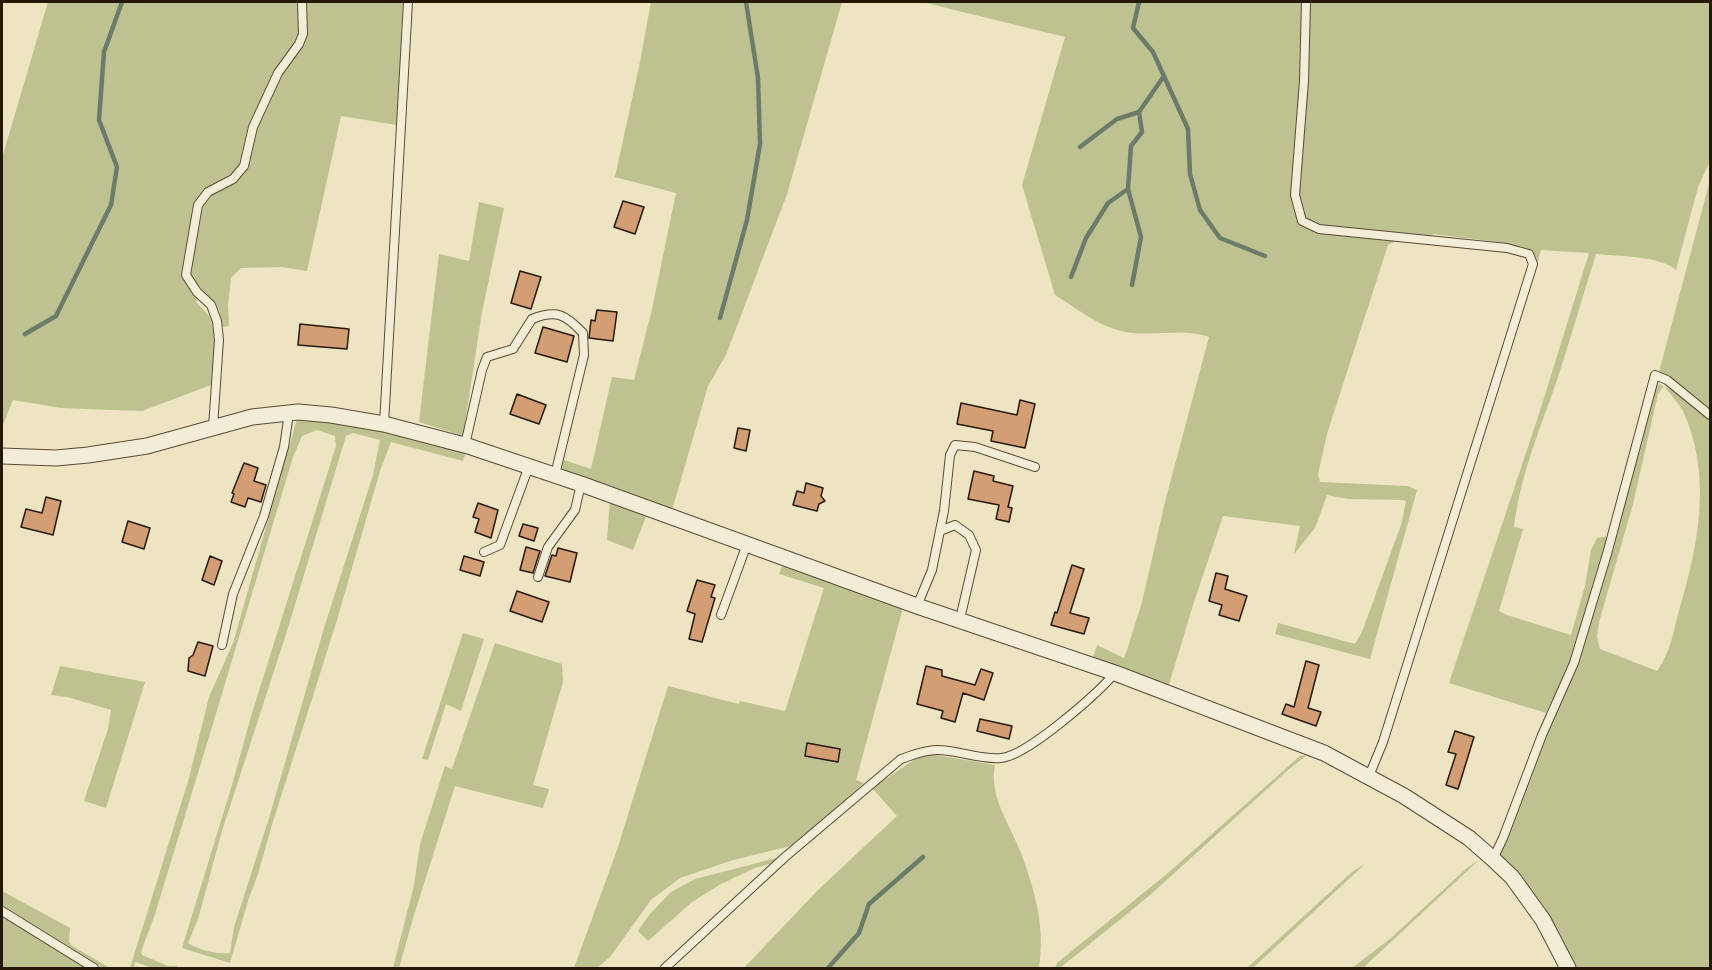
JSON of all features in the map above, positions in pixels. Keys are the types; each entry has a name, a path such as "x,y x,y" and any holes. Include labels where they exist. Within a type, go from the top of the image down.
{"street":[{"path":"2,456 56,458 88,455 147,446 252,417 289,413 331,415 384,424 465,445 747,543 917,606 1115,673 1324,753 1369,776 1469,838 1493,859 1512,877 1543,920 1568,969"}],"lane":[{"path":"213,427 219,340 217,321 211,305 197,292 186,275 198,205 208,192 233,179 244,166 257,119 278,73 299,44 303,34 302,2"},
{"path":"384,424 408,2"},
{"path":"1306,2 1304,81 1295,195 1302,221 1319,229 1507,248 1529,254 1533,264 1383,742 1369,776"},
{"path":"465,445 487,357 513,349 532,318 550,313 569,318 583,333 584,355 555,475"},
{"path":"1493,859 1542,735 1574,663 1607,554 1655,375 1667,380 1710,415"},
{"path":"222,645 233,594 264,516 281,458 289,413"},
{"path":"917,606 932,570 940,531 950,455 955,446 975,447 1035,467"},
{"path":"484,552 500,545 529,466"},
{"path":"538,577 548,547 574,510 580,484"},
{"path":"940,531 955,525 969,535 975,550 960,619"},
{"path":"721,615 747,543"},
{"path":"665,969 785,857 902,759 922,752 939,750 983,758 1011,757 1031,746 1103,686 1115,673"},
{"path":"2,911 94,969"}],"green space":[{"path":"48,2 403,2 397,125 341,116 307,271 282,267 241,268 231,278 228,305 229,326 223,327 219,310 201,291 196,302 211,318 216,346 211,385 142,411 61,408 13,400 2,427 2,158"},
{"path":"651,2 842,2 787,194 726,355 708,386 672,510 564,472 562,467 564,460 591,469 612,377 634,380 652,309 676,193 615,177"},
{"path":"922,2 1710,2 1710,161 1698,187 1676,270 1669,265 1650,259 1596,254 1521,489 1514,527 1523,529 1499,611 1571,635 1585,586 1591,550 1597,538 1609,536 1579,642 1565,681 1560,684 1546,713 1449,683 1540,411 1589,253 1541,250 1537,264 1532,252 1525,248 1485,240 1433,234 1429,244 1398,240 1388,245 1327,434 1318,474 1320,482 1408,486 1417,490 1370,659 1275,634 1278,623 1355,644 1362,632 1401,525 1406,501 1348,499 1327,495 1315,528 1294,554 1300,526 1223,516 1168,688 1092,660 1097,645 1124,658 1127,650 1142,602 1166,498 1209,337 1188,333 1121,331 1095,320 1055,295 1022,185 1065,37"},
{"path":"1710,180 1710,410 1671,378 1659,372"},
{"path":"479,202 504,208 482,312 463,436 419,422 439,254 469,261"},
{"path":"1659,384 1664,386 1658,394 1633,504 1599,622 1597,637 1600,649 1657,671 1672,640 1693,558 1700,509 1700,484 1692,435 1683,411 1665,387 1710,421 1710,968 1577,968 1538,902 1499,856 1530,774 1585,643 1614,547 1633,464 1654,389"},
{"path":"297,419 367,424 466,451 463,461 391,442 380,471 337,620 230,963 182,948 252,713 336,446 335,436 317,430 302,436 293,457 155,914 141,952 142,955 168,966 177,966 177,968 153,968 135,962 134,968 130,968 189,778 209,697 233,643","holes":["353,433 380,440 373,475 324,628 269,818 234,927 230,953 203,950 188,943 198,919 222,831 287,631 346,436"]},
{"path":"610,499 647,514 633,550 607,540"},
{"path":"783,563 903,608 856,780 864,783 795,845 733,860 680,878 651,900 610,957 597,968 574,968 617,850 668,686 739,704 740,701 785,711 824,588 779,574"},
{"path":"463,633 484,639 461,711 446,704 428,760 422,759"},
{"path":"495,643 562,664 563,682 533,785 549,789 543,808 455,786 399,968 393,968 414,885 420,844 445,766 452,769"},
{"path":"60,666 145,682 106,808 84,801 108,729 111,710 67,697 51,695"},
{"path":"930,754 995,765 995,789 998,800 1022,856 1038,911 1041,938 1039,968 744,968 817,891 897,816 872,788 914,760"},
{"path":"1307,755 1149,896 1060,968 1055,968 1057,963 1168,873 1300,756"},
{"path":"784,856 777,862 755,868 721,884 692,902 648,941 638,931 649,915 671,892 695,879"},
{"path":"1479,860 1363,968 1352,968 1391,938 1467,868"},
{"path":"1365,864 1253,968 1247,968 1352,872"},
{"path":"2,891 70,928 69,942 72,946 110,968 103,968 2,905"},
{"path":"2,917 87,968 2,968"}],"building":[{"path":"623,201 644,207 635,234 614,227"},
{"path":"520,271 541,277 531,309 511,303"},
{"path":"597,310 617,312 613,341 589,338 591,320 595,321"},
{"path":"300,324 349,329 347,349 298,345"},
{"path":"543,327 574,336 567,362 535,353"},
{"path":"517,394 546,405 539,424 510,414"},
{"path":"1020,400 1035,404 1025,448 991,441 993,431 957,424 961,403 1017,415"},
{"path":"738,428 750,430 746,451 734,448"},
{"path":"244,463 258,468 254,481 266,485 261,502 248,498 245,507 231,502 234,494 232,493"},
{"path":"974,471 994,476 993,481 1013,486 1008,507 1012,508 1009,522 996,519 999,505 968,499"},
{"path":"806,483 823,488 821,496 825,501 819,504 817,511 793,505 797,491 804,493"},
{"path":"46,497 61,501 53,535 21,527 26,509 42,513"},
{"path":"478,503 498,510 491,538 475,532 479,519 473,517"},
{"path":"128,521 150,528 144,549 122,542"},
{"path":"523,524 538,528 534,541 519,536"},
{"path":"526,547 540,551 533,573 520,570"},
{"path":"558,548 577,553 570,582 545,576 552,555 556,556"},
{"path":"210,556 222,561 214,585 202,580"},
{"path":"464,556 484,562 480,576 460,570"},
{"path":"1072,565 1084,569 1070,613 1089,618 1084,634 1051,625"},
{"path":"1216,573 1228,576 1225,589 1247,596 1239,621 1219,615 1222,605 1209,601"},
{"path":"697,580 715,585 711,597 715,598 702,642 689,639 695,614 687,611"},
{"path":"517,591 549,602 542,622 510,611"},
{"path":"198,642 213,646 205,676 188,671 189,658 193,655"},
{"path":"1306,661 1319,665 1308,708 1321,712 1316,726 1282,714 1286,704 1294,707"},
{"path":"926,666 942,670 942,676 975,685 981,669 993,673 984,700 963,693 955,722 941,718 943,711 917,704"},
{"path":"980,719 1012,726 1009,739 977,731"},
{"path":"1455,731 1474,737 1458,789 1446,785 1456,754 1448,752"},
{"path":"807,743 840,749 838,762 805,756"}],"waterway":[{"path":"25,334 56,316 111,205 117,167 99,120 104,52 122,2"},
{"path":"720,318 747,220 760,144 758,78 746,2"},
{"path":"1139,2 1133,28 1153,52 1188,129 1190,174 1200,210 1220,238 1265,256"},
{"path":"1132,285 1141,237 1128,189 1131,146 1142,132 1139,112 1164,76"},
{"path":"1080,147 1117,119 1139,112"},
{"path":"1071,277 1086,238 1108,203 1128,189"},
{"path":"828,968 859,933 869,904 923,857"}]}
